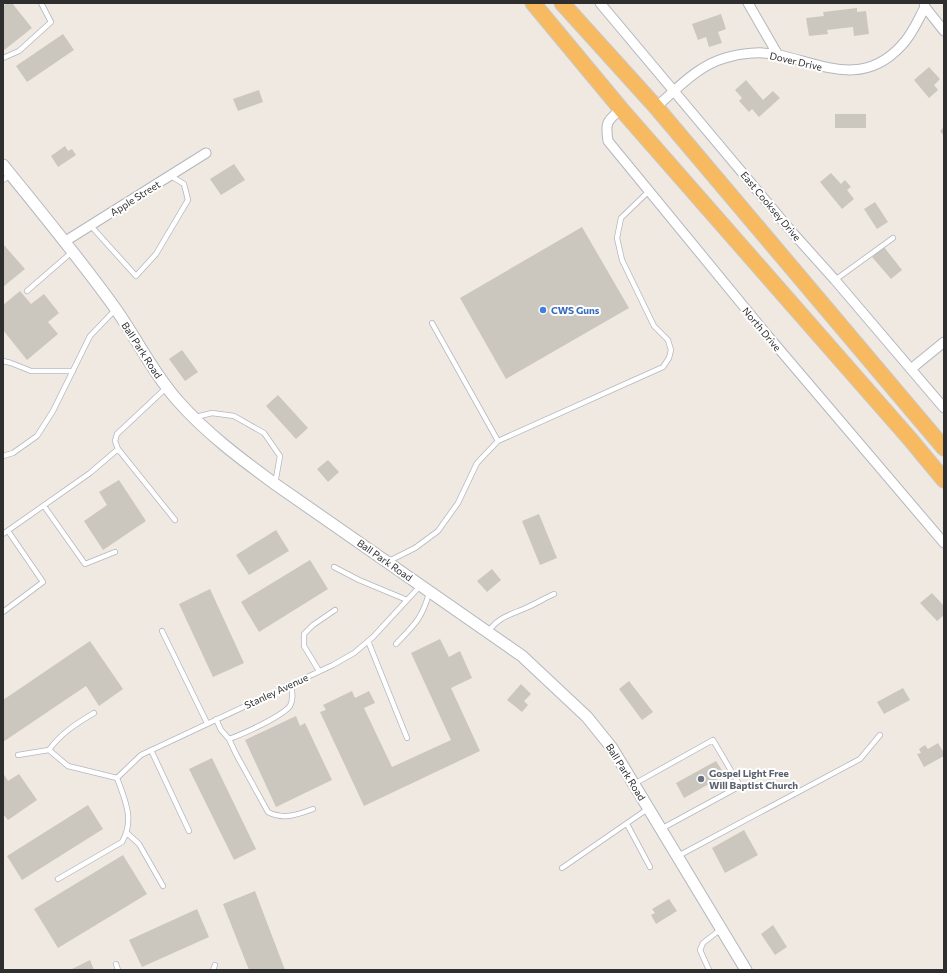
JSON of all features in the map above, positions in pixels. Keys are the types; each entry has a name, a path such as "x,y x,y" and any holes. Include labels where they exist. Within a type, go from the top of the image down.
{"highway":[{"path":"533,3 621,109 910,439 944,480"},
{"path":"562,3 656,107 944,448"}],"street":[{"name":"East Cooksey Drive","path":"600,3 792,232 944,408"},
{"path":"748,3 778,55"},
{"name":"Dover Drive","path":"656,107 703,67 725,58 752,53 778,55 826,68 852,70 874,66 902,46 911,33 924,5"},
{"path":"924,5 944,31"},
{"name":"North Drive","path":"621,109 608,121 606,129 608,141 768,336 944,543"},
{"name":"Apple Street","path":"64,242 206,153"},
{"name":"Ball Park Road","path":"3,165 7,178 72,252 116,309 167,387 194,418 242,460 275,484 522,656 587,717 612,748 746,970"},
{"path":"911,369 944,342"}],"lane":[{"path":"3,58 20,52 51,22 41,3"},
{"path":"91,226 136,276 156,254 188,200 184,184 170,176"},
{"path":"387,562 416,548 438,531 458,503 477,463 498,441 663,367 669,358 671,350 668,340 654,326 622,260 617,238 621,218 649,191"},
{"path":"835,280 893,238"},
{"path":"27,291 72,252"},
{"path":"3,456 13,453 37,436 53,411 90,336 116,309"},
{"path":"432,324 498,441"},
{"path":"3,361 11,362 31,371 73,371"},
{"path":"167,387 117,434 115,441 118,449 175,520"},
{"path":"194,418 212,413 234,416 264,433 280,456 275,484"},
{"path":"3,534 90,473 118,449"},
{"path":"44,506 86,564 115,552"},
{"path":"3,612 43,582 8,531"},
{"path":"334,567 372,586 407,600"},
{"path":"396,644 417,623 424,609 425,588"},
{"name":"Stanley Avenue","path":"117,778 140,754 319,671 354,653 368,641 407,600 425,588"},
{"path":"488,632 500,619 554,594"},
{"path":"319,671 304,646 304,634 313,625 335,610"},
{"path":"162,631 207,723"},
{"path":"368,641 407,738"},
{"path":"229,739 245,734 284,711 291,705 293,695 291,684"},
{"path":"18,755 48,750 56,740 83,719 94,713"},
{"path":"216,719 221,730 229,739 268,812 276,816 295,815 313,809"},
{"path":"678,856 860,759 880,736"},
{"path":"634,784 713,740 740,786 662,829"},
{"path":"48,750 68,766 117,778 127,806 127,833 122,842 58,879"},
{"path":"151,750 189,831"},
{"path":"562,868 649,808"},
{"path":"627,824 650,866"},
{"path":"127,833 139,844 163,886"},
{"path":"709,970 700,950 703,944 722,929"},
{"path":"116,964 118,970"}],"building":[{"path":"7,3 12,3 32,28 3,51 3,6"},
{"path":"857,8 857,12 866,11 869,34 854,36 853,27 827,30 828,34 809,36 806,18 824,16 823,12"},
{"path":"721,14 726,29 718,32 722,43 709,47 706,37 698,40 692,24"},
{"path":"63,34 74,50 27,82 16,66"},
{"path":"929,67 940,79 934,85 938,90 929,98 914,80"},
{"path":"746,80 763,100 773,91 780,98 759,117 752,109 749,112 739,101 742,98 735,90"},
{"path":"259,90 263,102 238,111 233,99"},
{"path":"835,114 866,114 866,128 835,128"},
{"path":"944,127 944,136 940,131"},
{"path":"65,146 68,151 72,149 76,155 58,167 51,156"},
{"path":"234,164 245,180 221,195 210,179"},
{"path":"831,173 841,184 845,180 851,187 847,190 854,199 842,209 820,182"},
{"path":"875,202 888,222 877,229 864,209"},
{"path":"582,227 629,308 506,379 460,298"},
{"path":"3,244 25,269 3,287"},
{"path":"884,247 902,270 891,279 872,257"},
{"path":"20,291 31,304 44,294 59,313 48,322 58,334 27,360 3,330 3,305"},
{"path":"182,350 198,372 185,381 169,359"},
{"path":"278,395 308,428 296,439 266,406"},
{"path":"328,460 339,472 328,482 317,469"},
{"path":"119,480 146,521 103,550 84,521 107,505 99,492"},
{"path":"539,514 557,558 540,565 522,521"},
{"path":"276,530 289,551 249,575 236,555"},
{"path":"310,560 328,589 259,632 241,602"},
{"path":"492,569 501,580 487,592 477,581"},
{"path":"210,589 244,663 213,677 179,604"},
{"path":"932,593 944,606 944,615 937,621 920,603"},
{"path":"440,639 449,657 460,651 472,678 451,688 480,751 364,806 320,712 326,710 323,705 352,691 355,698 369,691 375,703 364,708 392,767 451,740 411,653"},
{"path":"90,641 123,689 99,706 86,686 3,742 3,700"},
{"path":"629,681 653,712 642,720 619,689"},
{"path":"521,684 531,694 524,701 528,705 522,712 507,700"},
{"path":"903,688 910,700 884,714 877,702"},
{"path":"296,716 300,726 305,723 332,780 276,807 245,740"},
{"path":"938,743 944,753 944,756 924,767 917,754 921,753 919,749 925,745 928,749"},
{"path":"212,758 256,849 234,860 189,769"},
{"path":"716,761 725,775 684,798 676,783"},
{"path":"3,773 8,781 19,774 37,800 8,820 3,814"},
{"path":"88,805 103,829 22,880 7,856"},
{"path":"744,830 758,855 725,873 712,848"},
{"path":"123,855 147,894 58,948 34,909"},
{"path":"255,891 285,970 249,970 223,904"},
{"path":"669,899 677,911 656,924 651,915 655,913 652,909"},
{"path":"197,909 209,937 142,967 129,940"},
{"path":"773,925 787,947 775,955 761,934"},
{"path":"90,960 94,970 70,970"}],"place":[{"name":"CWS Guns","path":"543,310"},
{"name":"Gospel Light Free Will Baptist Church","path":"701,779"}]}
